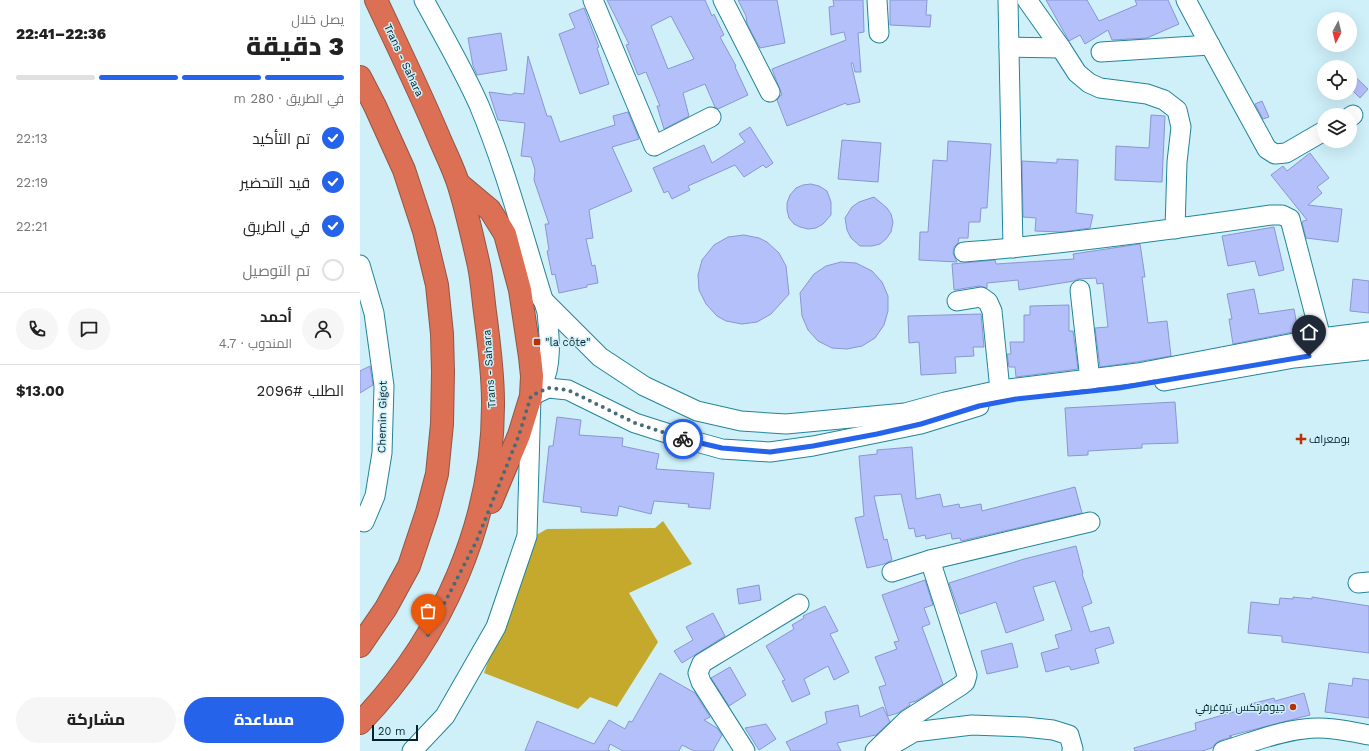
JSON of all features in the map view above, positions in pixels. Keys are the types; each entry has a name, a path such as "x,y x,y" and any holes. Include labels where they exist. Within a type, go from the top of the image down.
{"highway":[{"name":"Trans - Sahara","path":"360,723 400,676 428,635 461,570 475,529 487,476 492,435 493,403 491,361 479,266 458,184 426,108 376,0"},
{"path":"360,77 404,170 424,231 437,285 442,334 443,372 442,424 437,474 427,512 409,566 386,608 360,646"},
{"path":"458,184 490,210 505,234 520,290 532,376 531,396 519,435 477,540 461,570"}],"street":[{"path":"412,751 445,716 496,626 527,536 531,396 542,385 548,369 549,332 544,300 503,168 468,81 424,0"},
{"path":"593,0 654,146 712,117"},
{"path":"723,0 770,92"},
{"path":"877,0 879,33"},
{"path":"1008,0 1013,248"},
{"path":"1027,0 1077,73 1089,83 1100,88 1147,94 1164,100 1177,110 1181,126 1177,162 1175,229"},
{"path":"1186,0 1267,149 1275,154 1286,153 1317,135"},
{"path":"1101,52 1210,45"},
{"path":"1009,46 1061,48"},
{"path":"964,252 1013,248 1175,229 1271,215 1282,215 1290,219 1320,338"},
{"path":"534,245 540,266 560,317"},
{"path":"512,262 544,300 600,356 644,386 697,411 741,421 786,424 905,413 952,400 1000,390 1138,373 1320,338 1369,332"},
{"name":"Chemin Gigot","path":"360,265 374,313 384,386 382,453 375,496 364,522"},
{"path":"1080,290 1090,380"},
{"path":"957,301 981,297 988,302 992,311 1000,390"},
{"path":"531,396 548,388 568,390 635,423 679,438 722,448 770,452 813,446 877,434 921,424 979,406 1016,399 1119,388 1294,358 1369,350"},
{"path":"892,572 930,560 1090,522"},
{"path":"875,751 906,720 965,682 967,675 930,560"},
{"path":"746,751 701,682 698,673 702,663 799,604"},
{"path":"880,751 914,732 972,724 1053,730 1068,735 1073,749 1072,751"},
{"path":"1223,751 1280,733 1305,729 1333,729 1369,735"}],"shaded area":[{"path":"663,521 692,564 629,593 658,642 617,707 590,697 578,709 484,673 531,538 547,529 655,528"}],"building":[{"path":"607,0 705,0 712,16 714,14 724,35 720,37 736,66 735,67 748,95 718,109 715,107 705,84 683,93 689,116 664,129 657,106 660,106 646,72 638,75 626,45 629,44","holes":["671,16 694,59 668,69 651,26"]},
{"path":"738,0 777,0 785,43 760,48 747,24 746,16"},
{"path":"833,0 863,0 864,32 858,33 861,72 855,72 853,63 851,63 860,102 847,105 846,103 787,126 777,100 782,95 772,69 846,40 844,32 831,35 829,7 834,6"},
{"path":"890,0 927,0 926,15 931,15 930,27 890,25"},
{"path":"1046,0 1087,0 1099,21 1137,5 1135,0 1168,0 1179,24 1147,38 1112,40 1108,30 1085,44 1080,35 1069,41"},
{"path":"584,8 599,47 597,48 609,84 580,94 559,34 575,28 569,14"},
{"path":"501,33 507,70 477,75 473,66 468,38"},
{"path":"528,56 547,116 551,116 560,142 615,125 613,116 628,112 639,139 612,147 632,191 589,210 593,238 586,239 592,266 595,265 598,283 559,293 555,274 552,275 547,251 549,250 545,224 549,224 534,180 535,170 531,157 521,156 525,123 498,120 489,92 511,95 514,93 524,94"},
{"path":"1357,79 1368,89 1360,98 1357,95"},
{"path":"1262,101 1269,117 1263,119 1255,104"},
{"path":"1151,115 1165,116 1162,182 1115,180 1116,146 1149,148"},
{"path":"750,127 773,163 766,168 763,165 744,177 735,165 688,186 690,190 672,199 668,191 664,193 653,168 704,145 712,163 745,142 739,134"},
{"path":"842,140 881,143 878,182 838,179"},
{"path":"948,141 991,144 987,208 981,208 980,222 969,222 968,238 959,238 958,243 954,247 953,253 957,262 919,260 920,232 928,232 933,160 947,161"},
{"path":"1310,153 1329,178 1317,187 1322,193 1308,205 1342,209 1338,242 1306,238 1302,223 1303,221 1307,220 1271,175 1283,166 1287,171"},
{"path":"1057,159 1078,160 1076,213 1093,215 1090,228 1062,232 1035,231 1036,218 1023,217 1022,161 1057,163"},
{"path":"811,184 819,186 827,191 831,202 831,215 823,224 816,228 808,229 794,224 789,218 787,203 790,195 796,188"},
{"path":"874,197 887,208 891,214 893,222 891,232 880,244 860,246 851,238 847,230 845,218 852,207 859,202"},
{"path":"1274,227 1284,270 1259,276 1255,261 1228,266 1222,236"},
{"path":"744,235 759,238 767,242 779,253 786,266 789,294 771,314 757,322 742,324 726,321 717,316 706,304 699,290 698,275 702,260 714,245 728,237"},
{"path":"1140,244 1145,277 1142,277 1148,323 1167,321 1171,356 1100,367 1095,328 1108,327 1103,283 1097,284 1096,278 1078,279 1074,281 1019,290 1018,280 987,283 987,288 979,286 954,290 952,264 995,260 996,264 1074,259 1073,254"},
{"path":"841,262 856,263 872,271 882,282 888,296 888,311 884,325 875,338 862,346 847,349 832,348 818,341 808,330 802,316 800,293 814,274 826,266"},
{"path":"1353,279 1369,281 1369,313 1350,311"},
{"path":"1254,289 1259,314 1294,309 1298,331 1233,344 1229,319 1232,319 1227,294"},
{"path":"1069,305 1069,331 1073,331 1078,369 1016,377 1015,367 1009,367 1007,354 1011,354 1010,342 1024,342 1024,315 1030,315 1030,306"},
{"path":"981,314 984,347 973,347 974,356 955,357 956,373 921,375 919,342 909,343 908,316"},
{"path":"370,366 373,385 360,393 360,371"},
{"path":"1175,402 1178,443 1142,444 1142,448 1088,451 1088,455 1068,456 1065,408"},
{"path":"557,417 581,420 579,435 623,438 622,446 659,454 656,469 714,473 710,509 688,507 689,504 654,501 651,514 619,506 617,516 581,512 581,507 543,502 549,446 553,446"},
{"path":"912,447 916,499 940,494 943,507 959,504 960,508 981,504 982,511 1075,487 1082,513 961,541 960,538 952,539 951,533 926,539 925,535 916,537 914,528 909,529 901,494 874,496 884,540 887,539 892,560 884,564 867,568 855,518 864,516 859,456 877,454 877,450"},
{"path":"1076,546 1082,574 1092,603 1082,607 1090,632 1109,627 1114,643 1095,649 1099,663 1071,670 1069,666 1046,672 1041,653 1059,648 1055,635 1072,630 1055,581 1033,587 1044,620 1006,633 996,602 960,614 949,583 1024,559"},
{"path":"925,580 933,605 924,608 930,624 922,627 943,684 916,701 909,703 910,705 898,713 888,716 879,687 886,685 875,657 897,649 894,642 899,641 882,595"},
{"path":"759,585 761,600 739,604 737,589"},
{"path":"1293,597 1312,599 1312,597 1369,606 1369,653 1282,642 1282,636 1248,633 1251,602 1279,605 1280,598 1293,599"},
{"path":"825,606 838,631 830,634 849,672 834,680 828,666 804,679 810,694 792,702 782,681 785,680 766,646 794,629 792,625 804,618 803,616"},
{"path":"713,613 725,636 682,663 674,651 693,640 686,627"},
{"path":"1012,643 1018,667 987,674 981,651"},
{"path":"730,667 746,695 729,706 711,678"},
{"path":"660,673 695,693 710,717 704,720 717,728 722,735 713,751 694,751 682,745 679,751 623,751 610,744 608,750 610,751 525,751 537,721 594,744 609,720 625,729 629,721 632,722"},
{"path":"1353,678 1369,680 1369,718 1325,712 1329,683 1352,686"},
{"path":"1304,693 1310,715 1229,736 1232,737 1219,741 1212,748 1202,751 1135,751 1134,748 1196,730 1195,723 1244,709 1243,706 1274,698 1275,701"},
{"path":"858,705 860,717 883,707 890,722 876,735 837,743 841,751 791,751 786,742 827,723 825,712"},
{"path":"766,724 776,739 759,750 745,728"}],"way so far":[{"path":"428,635 477,540 519,435 531,396 548,388 568,390 635,423 683,439"}],"place":[{"name":"\"la côte\"","path":"537,342"},
{"name":"بومعراف","path":"1301,439"},
{"name":"جيوفرتكس تبوغرفي","path":"1293,707"}],"route":[{"path":"683,439 722,448 770,452 813,446 877,434 921,424 979,406 1016,399 1119,388 1309,356"}]}
